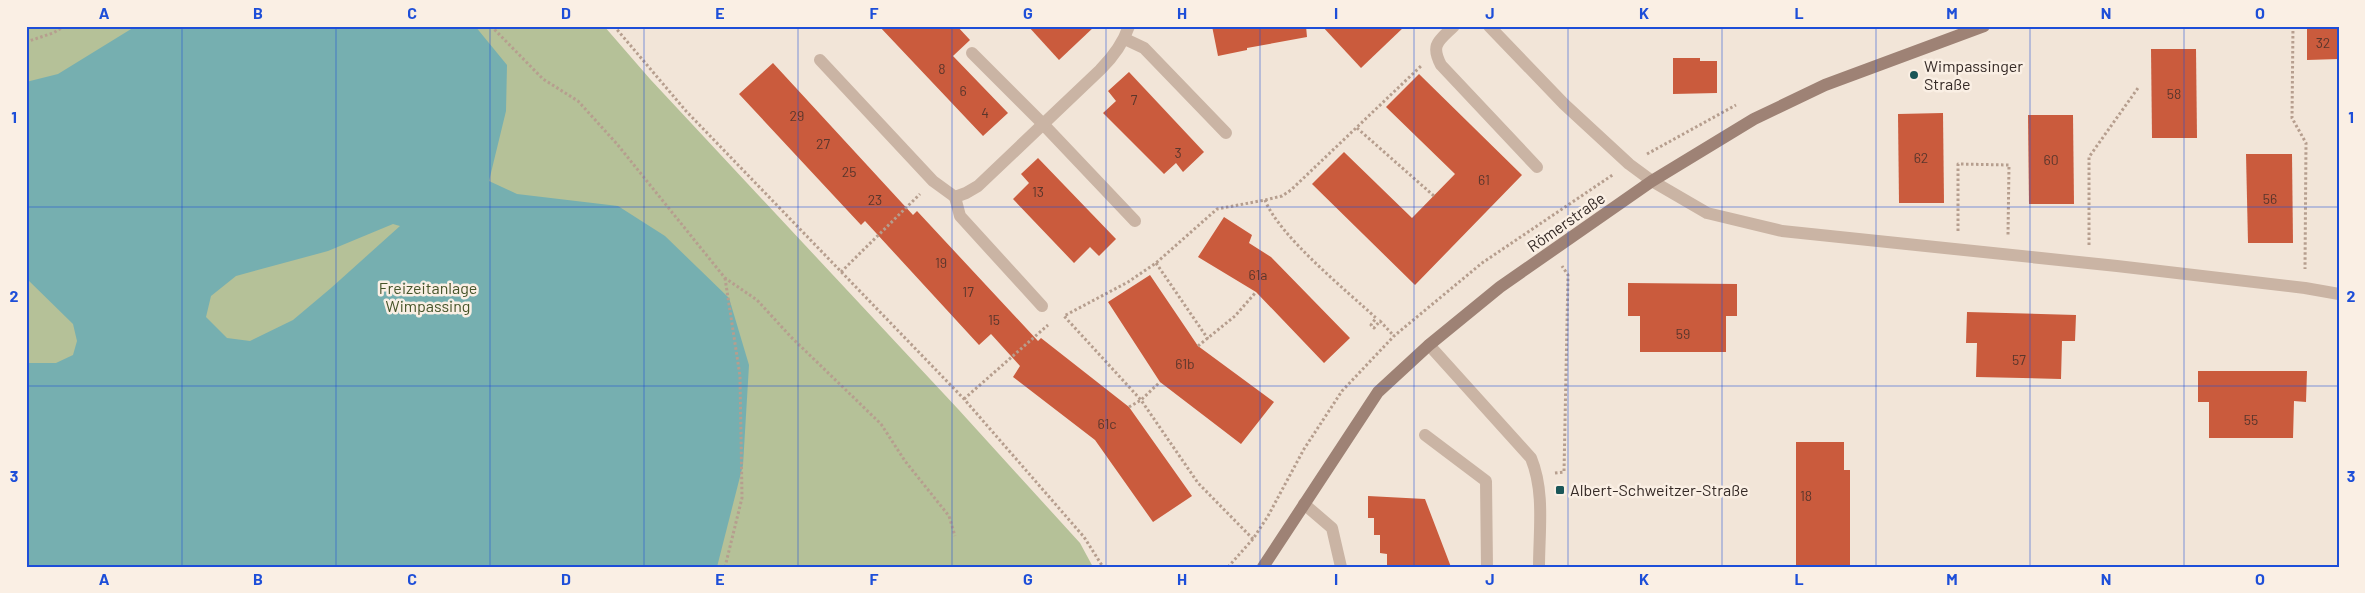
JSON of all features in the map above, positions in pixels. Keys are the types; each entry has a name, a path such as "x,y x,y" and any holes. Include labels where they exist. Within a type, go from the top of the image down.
{"main road":[{"name":"Römerstraße","path":"1263,567 1378,392 1429,345 1500,287 1652,181 1713,142 1789,101 1893,59 1984,26"}],"street":[{"path":"955,197 966,194 978,186 1105,65 1125,39 1129,26"},
{"path":"1454,26 1439,41 1435,54 1441,66 1537,167"},
{"path":"1489,26 1564,104 1629,164 1652,181 1707,213 1782,231 2089,263 2305,288 2339,294"},
{"path":"1125,39 1144,48 1226,133"},
{"path":"972,53 1043,124 1134,221"},
{"path":"820,60 933,181 955,197 960,216 1042,306"},
{"path":"1429,345 1531,458 1538,475 1539,567"},
{"path":"1425,436 1486,481 1487,567"},
{"path":"1304,504 1332,528 1341,567"}],"path":[{"path":"26,42 53,33 65,26"},
{"path":"491,26 544,80 578,101 617,144 725,278 757,300 791,337 880,424 905,461 949,516 954,536"},
{"path":"614,26 686,111 964,399 1084,537 1103,567"},
{"path":"2293,26 2292,118 2306,143 2305,288"},
{"path":"1057,320 1128,282 1156,263 1217,209 1282,196 1291,190 1435,54"},
{"path":"2089,263 2089,157 2138,88"},
{"path":"1357,128 1434,196"},
{"path":"1958,249 1958,164 2010,165 2008,254"},
{"path":"841,272 933,181"},
{"path":"1265,200 1270,212 1308,255 1376,318 1371,325 1374,328 1380,321 1394,336"},
{"path":"1538,475 1564,472 1568,275 1552,252"},
{"path":"1156,263 1208,339"},
{"path":"725,278 740,376 742,498 725,567"},
{"path":"1198,346 1235,316 1256,292"},
{"path":"1064,316 1141,400 1198,483 1253,539"},
{"path":"964,399 1050,324"},
{"path":"1130,408 1160,382"}],"green space":[{"name":"Freizeitanlage Wimpassing","path":"26,26 604,26 650,79 958,409 1080,543 1093,567 26,567"}],"water":[{"name":"Freizeitanlage Wimpassing","path":"136,26 475,26 507,65 506,111 489,181 517,194 618,206 665,236 729,298 749,365 743,465 717,567 26,567 26,360 29,363 56,363 73,355 77,341 73,324 26,278 26,82 58,74","holes":["393,224 400,226 293,320 250,341 227,338 206,317 211,296 236,276 328,251"]}],"building":[{"path":"879,26 957,26 970,40 953,56 1008,113 983,136"},
{"path":"1028,26 1095,26 1059,60"},
{"path":"1212,26 1306,26 1307,37 1247,48 1247,50 1218,56"},
{"path":"1322,26 1405,26 1361,68"},
{"path":"2307,26 2339,26 2339,59 2307,60"},
{"path":"2151,49 2196,49 2197,138 2152,138"},
{"path":"1673,58 1700,58 1700,61 1717,61 1717,93 1673,94"},
{"path":"773,63 913,215 917,211 1038,341 1041,338 1129,407 1192,496 1153,522 1095,440 1013,377 1020,366 991,334 979,345 865,221 861,225 739,94"},
{"path":"1129,72 1204,152 1183,172 1176,163 1164,174 1103,113 1116,101 1108,91"},
{"path":"1419,74 1522,175 1415,285 1312,184 1344,152 1412,218 1455,174 1386,107"},
{"path":"1943,113 1944,203 1899,203 1898,114"},
{"path":"2028,115 2073,115 2074,204 2029,204"},
{"path":"2246,154 2292,154 2293,243 2248,243"},
{"path":"1038,158 1116,239 1099,256 1090,247 1074,263 1013,199 1029,183 1021,174"},
{"path":"1224,217 1252,235 1249,243 1271,257 1350,338 1324,363 1256,292 1198,257"},
{"path":"1150,275 1198,346 1274,402 1241,444 1160,382 1108,302"},
{"path":"1628,283 1737,284 1737,316 1726,316 1726,352 1640,352 1640,316 1628,316"},
{"path":"1967,312 2076,315 2075,341 2062,341 2061,379 1976,377 1977,343 1966,343"},
{"path":"2198,371 2307,371 2306,402 2294,401 2293,438 2209,438 2209,402 2198,402"},
{"path":"1796,442 1844,442 1844,470 1850,470 1850,567 1796,567"},
{"path":"1368,496 1425,499 1451,567 1387,567 1387,554 1380,553 1380,535 1374,535 1374,518 1368,518"}],"place":[{"name":"Wimpassinger Straße","path":"1914,75"},
{"name":"Albert-Schweitzer-Straße","path":"1560,490"}]}
